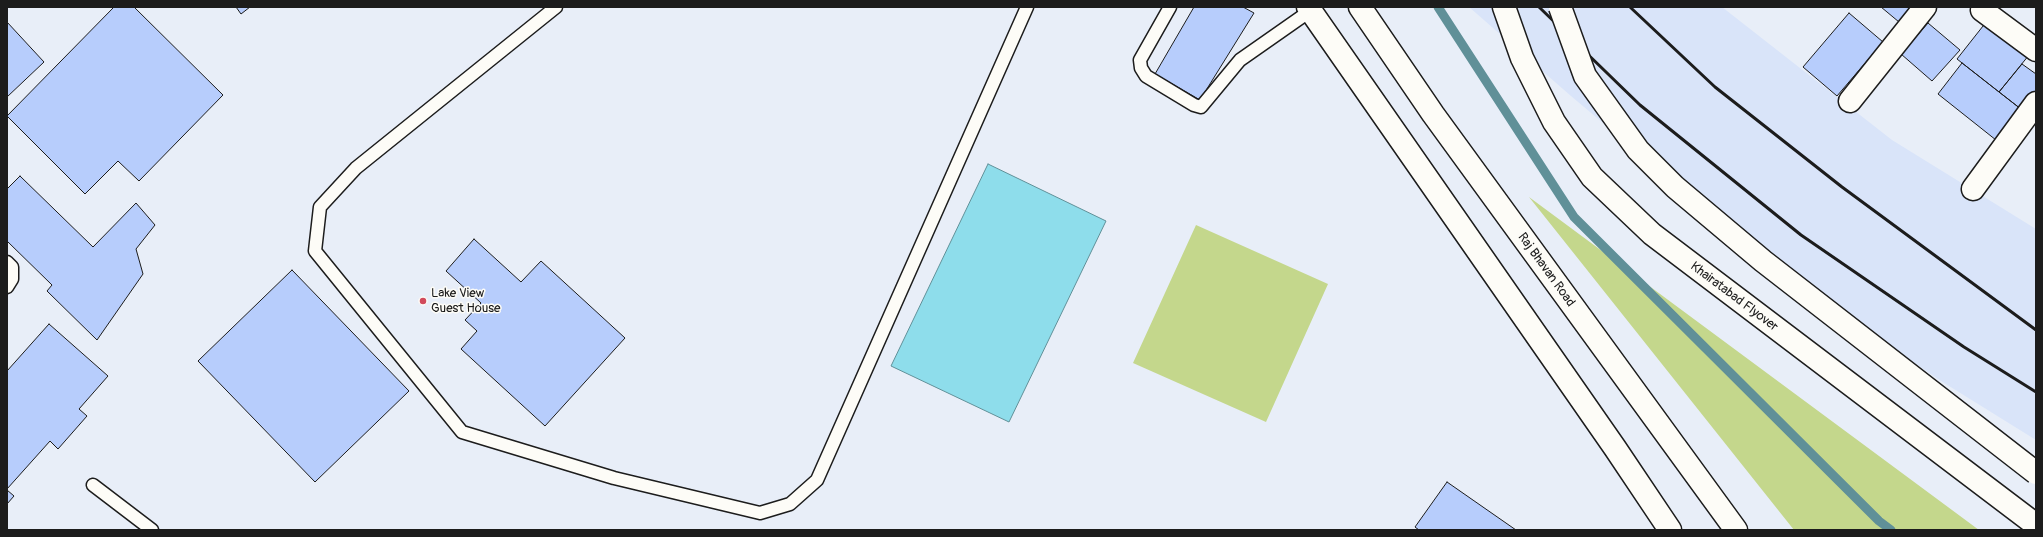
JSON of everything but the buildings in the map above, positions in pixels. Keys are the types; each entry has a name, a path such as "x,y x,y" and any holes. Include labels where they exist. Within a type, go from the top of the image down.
{"main road":[{"name":"Raj Bhavan Road","path":"1360,7 1433,114 1736,530"},
{"name":"Khairatabad Flyover","path":"1504,7 1522,58 1554,122 1592,177 1652,234 2036,525"},
{"path":"1560,7 1585,76 1638,150 1675,187 1763,261 2036,473"},
{"path":"1850,101 1925,7"},
{"path":"1309,9 1615,448 1670,530"},
{"path":"1982,10 2036,50"},
{"path":"1973,189 2036,103"}],"lane":[{"path":"556,7 356,168 320,207 316,251 462,432 614,478 760,513 790,504 817,480 1027,7"},
{"path":"1170,7 1140,60 1141,68 1146,76 1194,105 1201,107 1240,60 1309,9"},
{"path":"7,262 12,267 12,279 7,287"},
{"path":"93,485 152,530"}],"shaded area":[{"path":"1469,7 1722,7 1892,140 2036,229 2036,440 1941,381 1775,268 1571,96"}],"green space":[{"path":"1529,197 1979,530 1794,530"},
{"path":"1196,225 1328,284 1266,422 1133,363"}],"water":[{"path":"988,164 1106,221 1009,422 891,366"}],"waterway":[{"path":"1438,7 1574,217 1879,521 1891,530"}],"railway":[{"path":"1539,7 1640,105 1801,235 1964,347 2036,392"},
{"path":"1630,7 1715,87 1842,187 2036,330"}],"place":[{"name":"Lake View Guest House","path":"423,301"}]}
